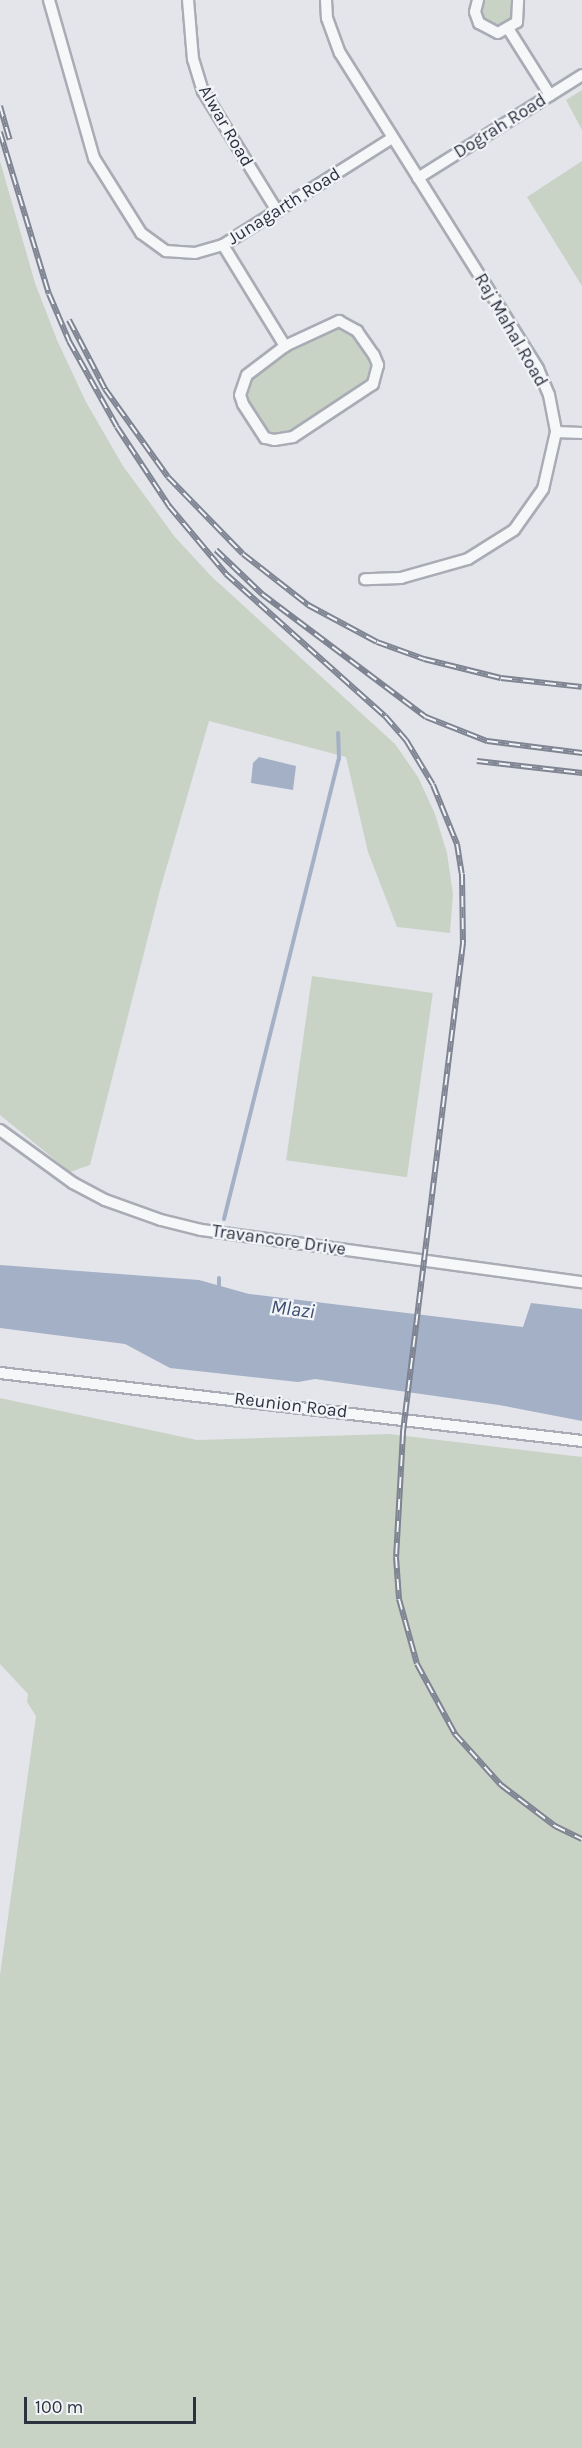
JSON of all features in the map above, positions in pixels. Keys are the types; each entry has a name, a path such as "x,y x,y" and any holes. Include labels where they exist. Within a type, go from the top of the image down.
{"street":[{"name":"Junagarth Road","path":"48,0 86,140 141,233 155,246 176,254 223,245 392,138"},
{"name":"Alwar Road","path":"188,0 190,43 201,84 210,106 277,211"},
{"name":"Raj Mahal Road","path":"326,0 327,18 340,53 538,369 549,395 556,432 543,489 514,530 468,559 401,578 365,579"},
{"path":"478,0 476,12 483,27 493,32 509,30 520,17 518,0"},
{"path":"509,30 550,95"},
{"name":"Dograh Road","path":"418,178 582,75"},
{"path":"223,245 285,346"},
{"path":"339,321 357,330 374,355 377,376 373,384 293,437 273,440 257,430 240,395 247,375 285,346 339,321"},
{"path":"556,432 582,433"},
{"name":"Travancore Drive","path":"0,1130 73,1183 161,1220 201,1230 582,1282"},
{"name":"Reunion Road","path":"0,1373 582,1441"}],"shaded area":[{"path":"481,0 514,0 514,19 497,29 480,18"},
{"path":"582,90 582,130 566,100"},
{"path":"0,161 35,283 57,340 86,402 123,466 175,537 211,576 395,744 418,777 435,814 447,853 453,894 450,933 397,927 368,852 346,757 209,721 160,890 90,1165 70,1172 0,1115"},
{"path":"582,161 582,286 527,197"},
{"path":"333,327 342,327 355,336 370,358 371,376 364,386 294,431 280,434 265,432 246,404 251,378 291,348"},
{"path":"312,976 433,993 407,1177 286,1160"},
{"path":"0,1398 197,1440 389,1434 582,1457 582,2448 0,2448 0,1975 36,1716 27,1702 28,1694 0,1664"}],"water":[{"path":"259,757 296,766 293,790 251,783 253,763"},
{"name":"Mlazi","path":"0,1265 199,1280 249,1294 523,1327 531,1303 582,1309 582,1421 499,1405 315,1379 298,1382 170,1368 125,1344 0,1328"}],"waterway":[{"path":"224,1219 339,759 338,733"},
{"path":"219,1278 219,1289"}],"railway":[{"path":"0,106 10,140"},
{"path":"0,132 49,294 69,341 117,427 169,506 226,574 385,716 406,740 433,785 457,844 462,874 463,943 403,1433 396,1557 399,1599 417,1664 455,1734 501,1785 555,1826 582,1839"},
{"path":"69,320 105,389 168,477 243,554 308,605 377,642 424,659 501,678 582,687"},
{"path":"216,550 262,594 426,717 487,741 582,753"},
{"path":"477,761 582,773"}]}
